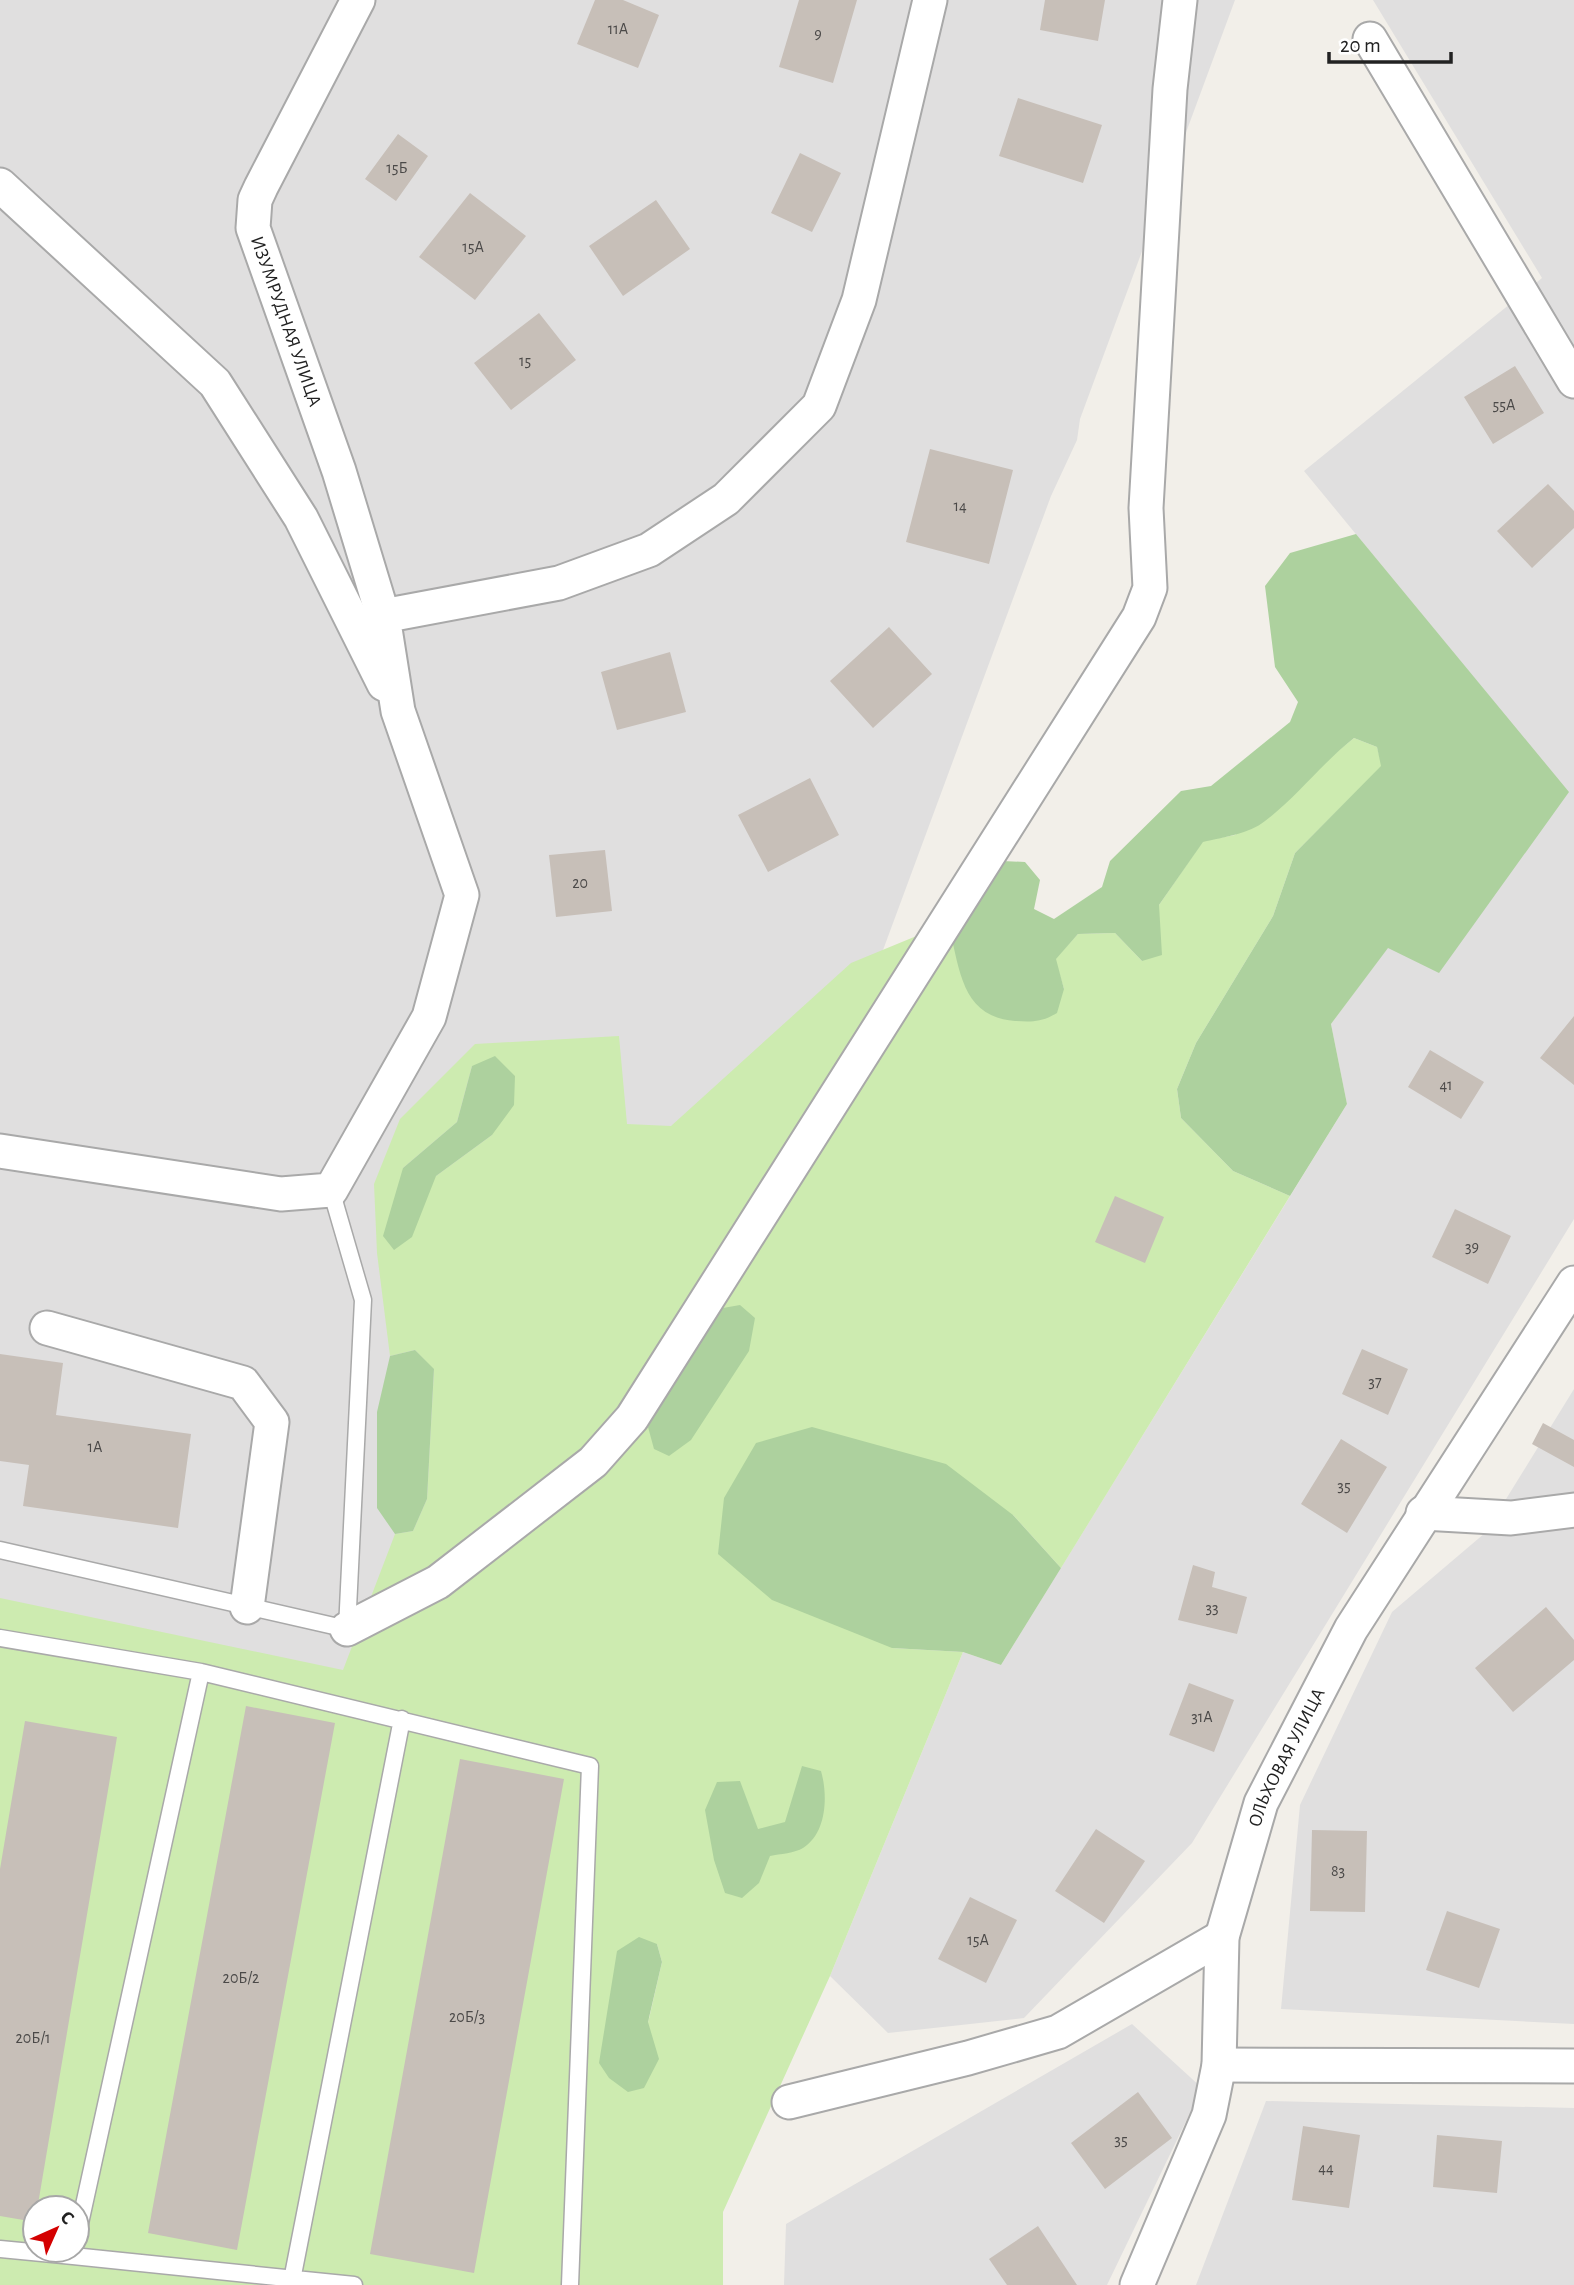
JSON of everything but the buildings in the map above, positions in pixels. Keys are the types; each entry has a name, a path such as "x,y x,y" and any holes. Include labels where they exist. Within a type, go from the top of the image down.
{"street":[{"name":"ИЗУМРУДНАЯ УЛИЦА","path":"358,0 261,187 255,201 253,228 339,471 383,616 398,711"},
{"path":"383,616 559,583 649,550 726,499 818,406 859,300 930,0"},
{"path":"347,1629 439,1581 593,1462 632,1418 1139,618 1150,588 1146,508 1170,89 1180,0"},
{"path":"1370,39 1574,381"},
{"path":"0,185 215,383 301,518 398,711 462,895 429,1017 331,1190 281,1194 0,1151"},
{"name":"ОЛЬХОВАЯ УЛИЦА","path":"1137,2285 1209,2115 1219,2065 1222,1937 1261,1802 1351,1629 1423,1513 1574,1283"},
{"path":"47,1328 243,1383 272,1422 247,1607"},
{"path":"1423,1513 1511,1518 1574,1510"},
{"path":"789,2102 968,2058 1058,2032 1222,1937"},
{"path":"1219,2065 1574,2066"}],"lane":[{"path":"0,1550 347,1629 363,1300 331,1190"},
{"path":"0,1638 201,1672 590,1766 570,2285"},
{"path":"86,2194 201,1672"},
{"path":"292,2280 402,1719"},
{"path":"0,2249 21,2250"},
{"path":"91,2255 354,2285"}],"shaded area":[{"path":"0,0 1235,0 1080,419 1077,440 1051,496 620,1661 373,2285 0,2285"},
{"path":"1373,0 1574,0 1574,1219 1192,1843 1024,2018 888,2033 830,1976 963,1652 1001,1665 1347,1104 1331,1024 1388,947 1568,792 1304,471 1542,278"},
{"path":"1574,1389 1574,2024 1281,2009 1300,1805 1392,1612 1485,1533"},
{"path":"1132,2024 1202,2088 1107,2285 784,2285 786,2224"},
{"path":"1266,2101 1574,2108 1574,2285 1196,2285"}],"green space":[{"path":"1356,534 1569,792 1439,973 1388,948 1331,1024 1347,1104 1290,1196 1233,1171 1181,1118 1177,1089 1196,1043 1273,916 1295,853 1381,766 1377,747 1354,738 1277,812 1259,825 1203,842 1159,905 1162,955 1142,961 1115,933 1078,934 1056,959 1064,989 1057,1013 1047,1018 1015,1021 983,1010 965,987 948,923 1002,861 1025,862 1040,880 1034,909 1054,919 1102,887 1110,861 1181,791 1211,786 1290,722 1298,702 1275,667 1265,586 1290,553"},
{"path":"1354,738 1377,747 1382,766 1295,853 1273,916 1196,1043 1177,1089 1181,1118 1233,1171 1290,1196 1061,1568 1013,1515 892,1648 963,1652 830,1976 723,2212 723,2285 0,2285 0,1598 343,1670 395,1534 413,1531 427,1499 434,1370 415,1350 390,1356 377,1253 374,1184 400,1119 475,1044 619,1036 627,1124 671,1126 851,963 948,923 1064,989 1055,959 1078,934 1115,933 1142,961 1159,905 1203,841 1235,835","holes":["472,1066 492,1135 436,1176 403,1168 457,1122","657,1944 662,1962 648,2023"]},
{"path":"495,1056 515,1076 514,1105 492,1135 436,1176 412,1237 394,1250 383,1236 403,1168 457,1122 472,1066"},
{"path":"740,1305 755,1318 749,1351 691,1440 669,1456 654,1449 648,1427 699,1340 723,1308"},
{"path":"415,1350 434,1369 427,1499 413,1531 395,1534 377,1508 377,1412 390,1356"},
{"path":"812,1427 946,1464 1013,1515 1061,1568 1001,1665 963,1652 892,1648 772,1600 718,1554 724,1498 756,1443"},
{"path":"802,1766 821,1771 825,1802 817,1833 800,1850 770,1856 759,1883 742,1898 725,1893 714,1860 705,1810 717,1782 740,1781 758,1829 785,1822"},
{"path":"639,1937 657,1944 662,1962 648,2022 659,2059 644,2088 628,2092 609,2078 599,2063 617,1951"}]}
